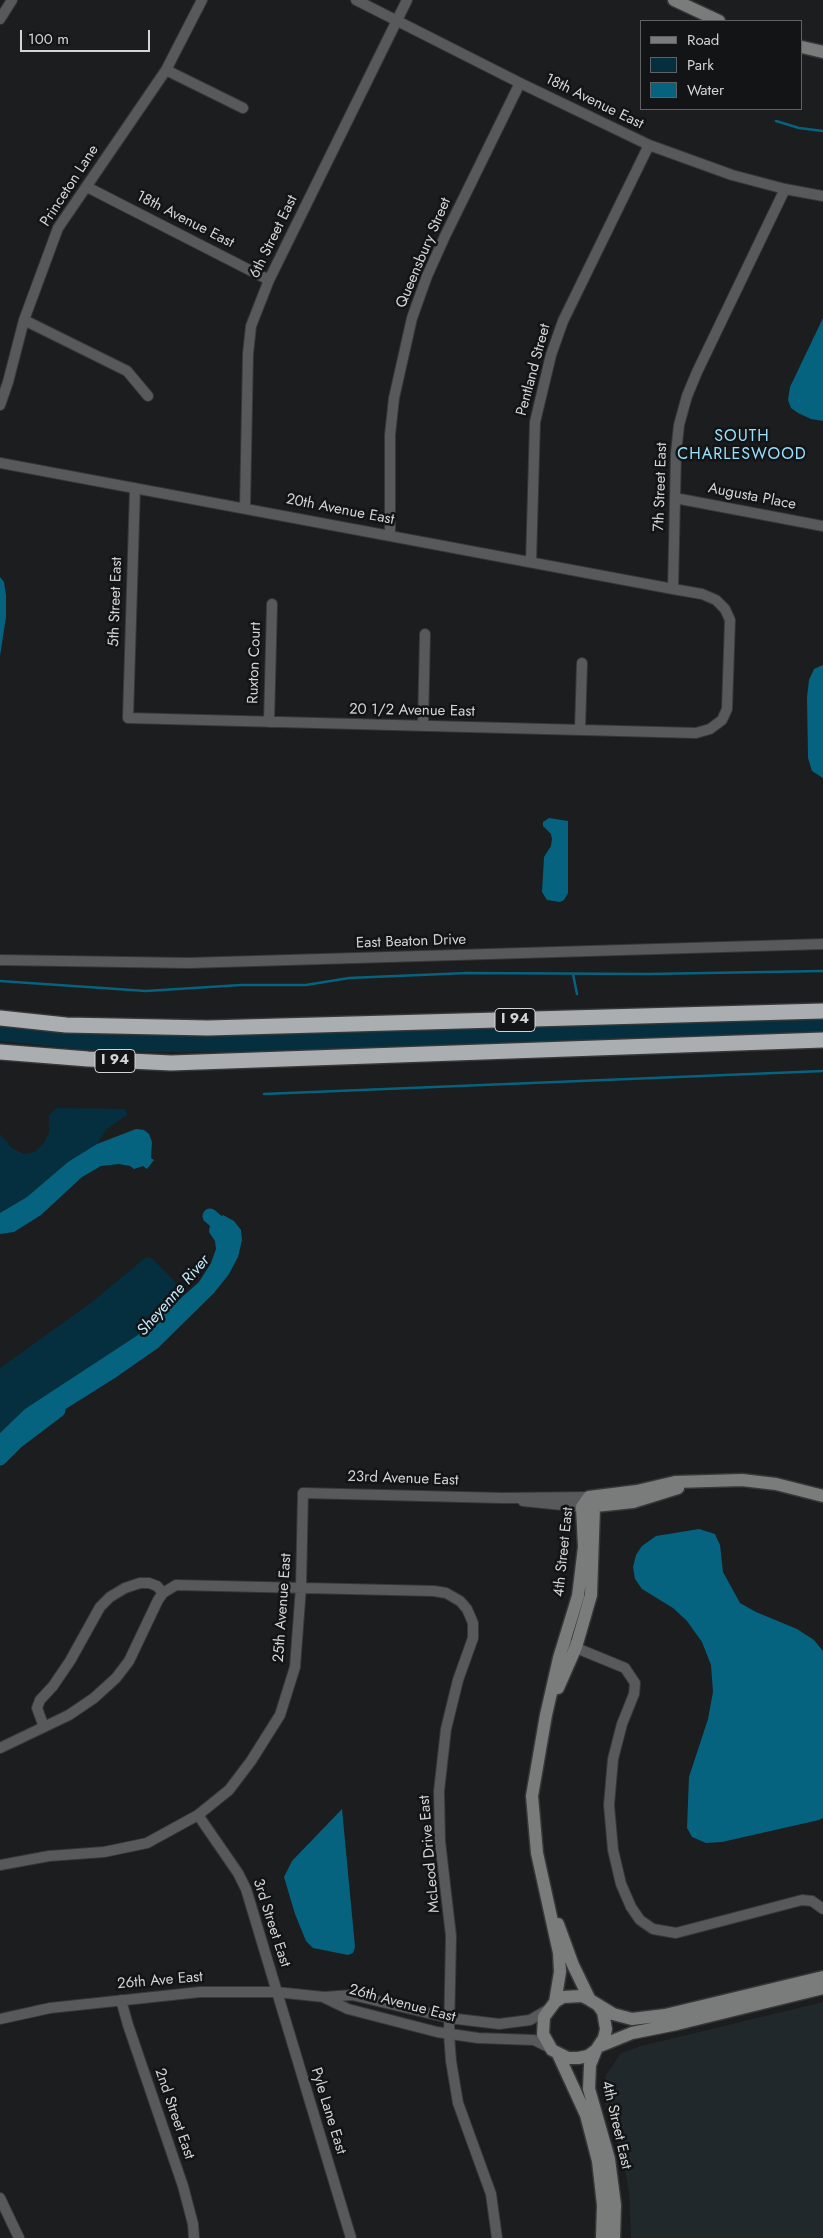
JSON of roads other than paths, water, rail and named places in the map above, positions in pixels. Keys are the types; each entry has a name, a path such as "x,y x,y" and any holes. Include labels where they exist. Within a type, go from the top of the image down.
{"highway":[{"name":"I 94","path":"0,1018 66,1025 208,1028 823,1011"},
{"name":"I 94","path":"0,1052 88,1060 171,1063 823,1040"}],"street":[{"path":"0,19 12,0"},
{"name":"Princeton Lane","path":"0,405 24,320 58,228 166,70 202,0"},
{"path":"356,0 397,21"},
{"name":"6th Street East","path":"245,508 248,354 251,326 269,280 408,0"},
{"path":"674,0 717,20"},
{"name":"18th Avenue East","path":"397,21 649,145 724,172 785,189"},
{"path":"803,47 823,52"},
{"path":"166,70 243,108"},
{"name":"Queensbury Street","path":"390,535 390,435 394,398 412,318 441,244 520,83"},
{"name":"Pentland Street","path":"530,562 535,422 551,355 563,321 649,145"},
{"name":"18th Avenue East","path":"87,187 269,280"},
{"path":"785,189 823,196"},
{"name":"7th Street East","path":"674,589 676,453 679,425 687,396 785,189"},
{"path":"24,320 127,371 148,396"},
{"name":"20th Avenue East","path":"0,463 674,589"},
{"name":"5th Street East","path":"128,718 135,488"},
{"name":"Augusta Place","path":"676,498 823,526"},
{"name":"20 1/2 Avenue East","path":"128,718 696,733 716,725 722,720 727,708 730,620 725,609 716,600 702,594 674,589"},
{"name":"Ruxton Court","path":"269,722 272,604"},
{"path":"423,726 425,634"},
{"path":"580,730 582,663"},
{"name":"East Beaton Drive","path":"0,960 188,964 823,944"},
{"name":"23rd Avenue East","path":"303,1493 502,1498 588,1504 670,1482 742,1480 776,1484 823,1496"},
{"name":"25th Avenue East","path":"0,1865 49,1856 104,1852 147,1842 198,1815 229,1790 251,1761 280,1715 295,1667 303,1493"},
{"name":"4th Street East","path":"552,2005 560,1972 559,1953 537,1853 532,1796 546,1715 570,1645 591,1595 588,1504"},
{"path":"0,1748 44,1727 69,1715 94,1698 116,1678 138,1645 155,1604 163,1593 157,1586 149,1583 140,1583 125,1588 110,1596 100,1607 70,1661 53,1686 40,1700 37,1708 44,1727"},
{"name":"McLeod Drive East","path":"163,1593 176,1585 184,1584 440,1591 460,1601 467,1609 473,1623 473,1638 458,1680 446,1729 439,1791 440,1841 452,1944 449,2034 451,2062 458,2103 491,2194 497,2238"},
{"path":"570,1645 624,1668 635,1683 634,1694 622,1724 613,1759 609,1805 613,1850 621,1884 630,1907 640,1920 653,1929 676,1933 802,1900 812,1901 823,1909"},
{"name":"3rd Street East","path":"198,1815 243,1882 276,1992"},
{"name":"4th Street East","path":"545,1890 574,1965 594,2002"},
{"path":"823,1977 665,2015 632,2019 613,2014 594,2002 572,1995 552,2005 544,2016 544,2034 555,2052 568,2058 578,2058 588,2056 598,2048 632,2033 678,2024 823,1988"},
{"name":"26th Ave East","path":"0,2019 50,2008 200,1992 276,1992 324,1997"},
{"name":"Pyle Lane East","path":"276,1992 351,2238"},
{"name":"26th Avenue East","path":"324,1997 352,1995 449,2018 499,2024 530,2020 552,2005"},
{"name":"26th Avenue East","path":"324,1997 348,2009 449,2034 478,2038 534,2040 555,2052"},
{"name":"2nd Street East","path":"121,2000 183,2186 194,2224 194,2238"},
{"path":"594,2002 606,2021 604,2038 598,2048"},
{"name":"4th Street East","path":"598,2048 590,2065 588,2089 609,2159 615,2205 614,2238"},
{"name":"4th Street East","path":"555,2052 586,2115 598,2162 603,2205 602,2238"},
{"path":"0,2198 19,2238"}],"water":[{"path":"823,318 823,421 811,419 798,413 791,408 788,400 790,387"},
{"path":"0,577 4,582 6,595 6,617 0,656"},
{"path":"823,665 823,778 812,771 808,758 807,697 809,680 814,669"},
{"path":"549,818 568,821 568,893 564,900 560,902 547,900 542,892 544,857 551,846 552,839 551,834 543,826 543,822"},
{"path":"136,1129 144,1130 149,1134 152,1142 151,1158 154,1160 147,1169 143,1166 134,1169 130,1166 119,1164 101,1166 82,1177 41,1215 14,1232 0,1234 0,1213 27,1197 68,1162 97,1144"},
{"path":"223,1215 234,1221 241,1230 242,1240 238,1257 229,1274 214,1293 158,1348 115,1378 37,1427 14,1445 0,1464 0,1433 25,1409 144,1331 199,1282 211,1263 216,1249 215,1241 209,1232 210,1225"},
{"path":"699,1529 715,1534 720,1545 723,1572 740,1603 756,1612 797,1629 814,1640 823,1651 823,1818 819,1820 722,1842 706,1843 692,1837 687,1828 689,1777 708,1719 713,1692 711,1665 702,1642 687,1621 673,1608 642,1589 635,1579 633,1567 636,1555 642,1546 656,1536"},
{"path":"342,1809 355,1947 353,1953 348,1955 313,1948 306,1941 295,1914 284,1877 292,1861"}],"waterway":[{"path":"776,121 799,128 823,131"},
{"path":"0,981 146,991 241,985 306,985 349,978 467,973 648,974 823,971"},
{"path":"573,974 577,994"},
{"path":"264,1094 823,1071"},
{"name":"Sheyenne River","path":"210,1216 229,1232"},
{"name":"Sheyenne River","path":"0,1458 17,1441 58,1410"}],"district":[{"name":"SOUTH CHARLESWOOD","path":"742,446"}]}
